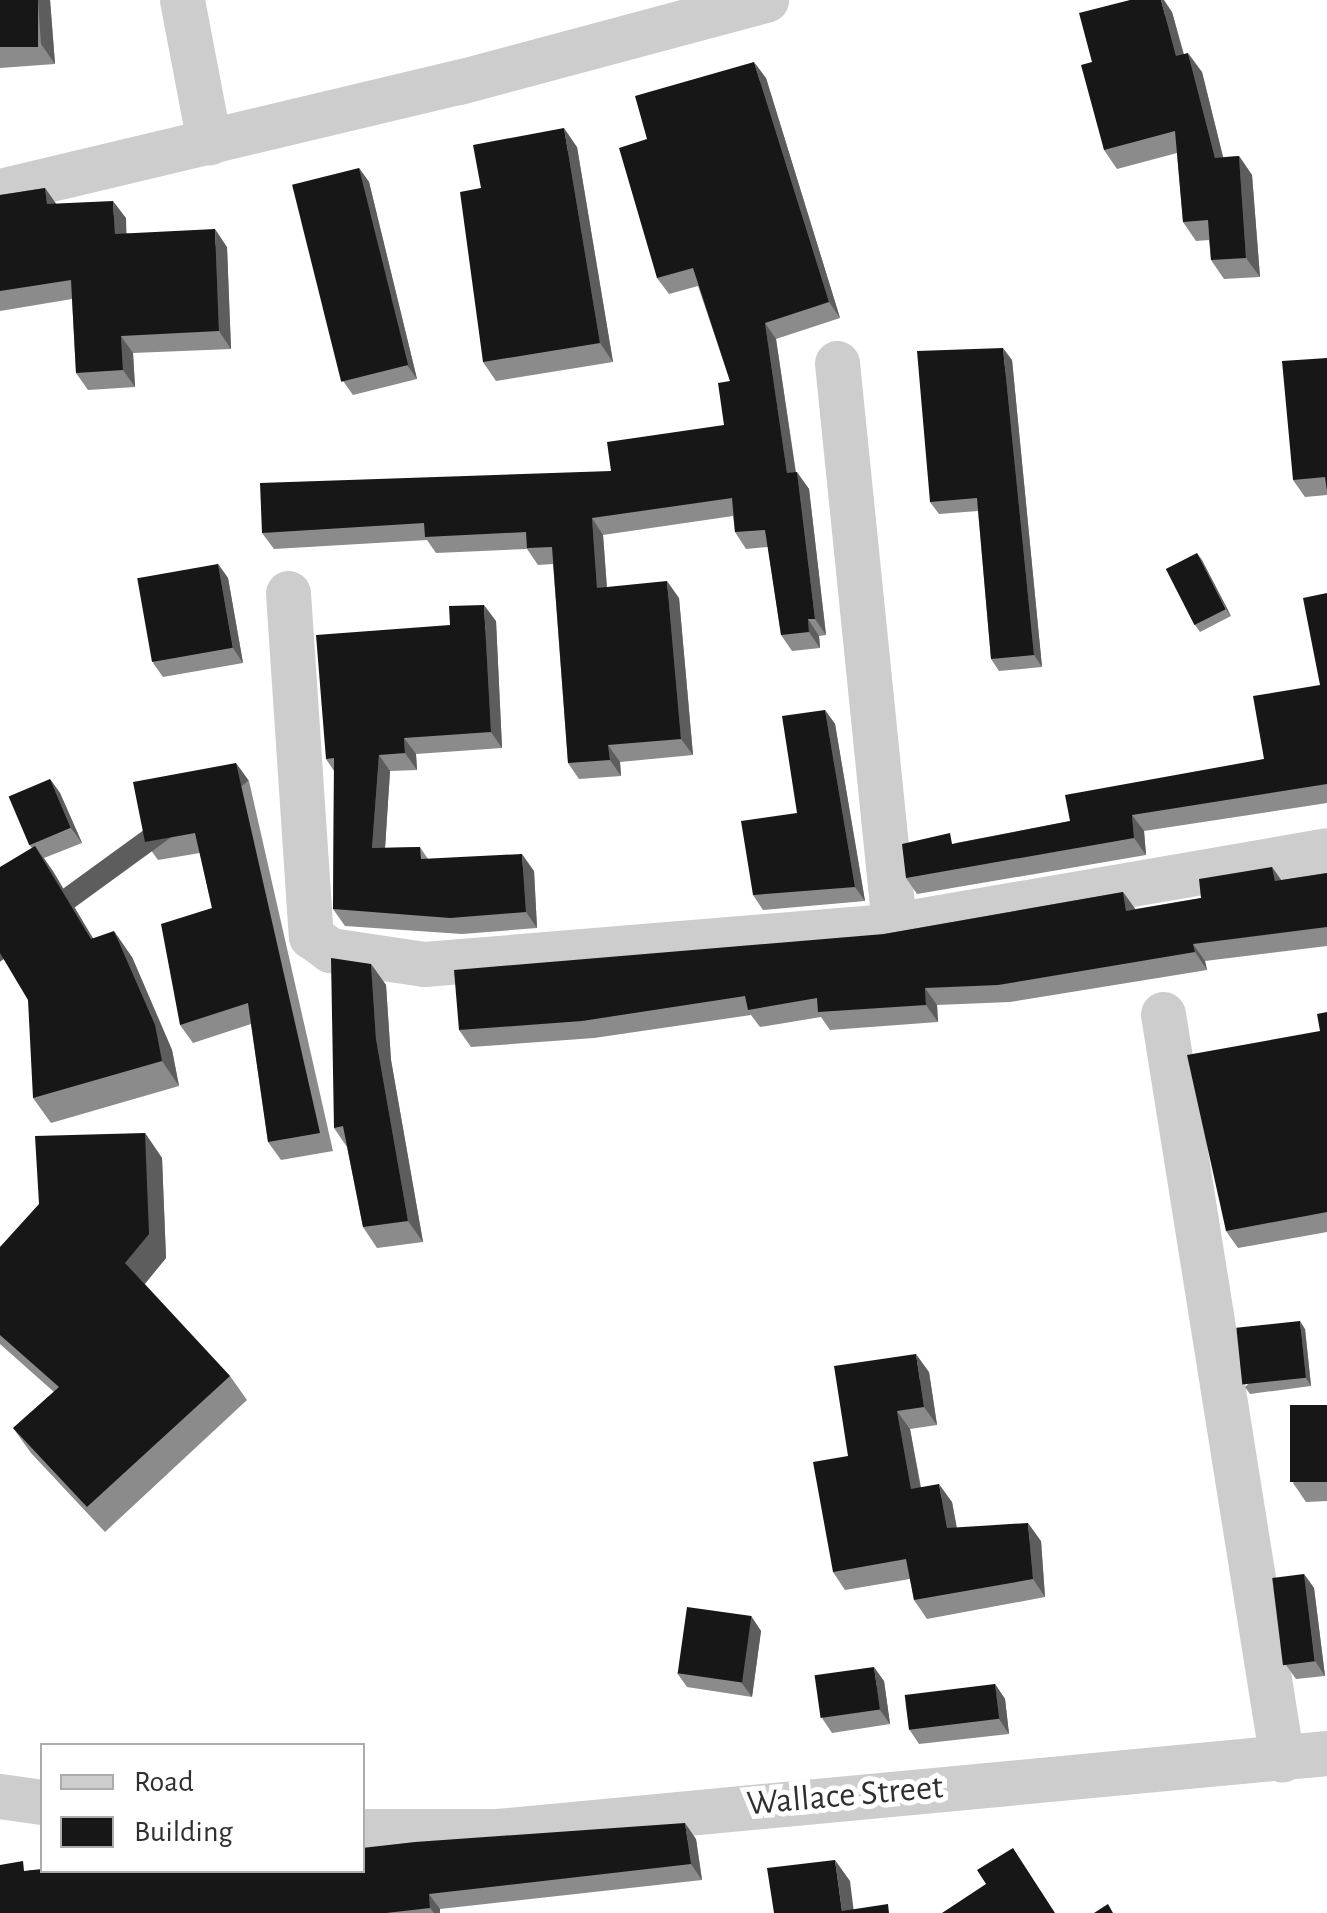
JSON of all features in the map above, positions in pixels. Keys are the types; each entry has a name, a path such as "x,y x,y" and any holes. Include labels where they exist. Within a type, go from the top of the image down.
{"street":[{"path":"182,0 208,142"},
{"path":"0,191 766,0"},
{"path":"838,363 894,925"},
{"path":"288,593 311,936 330,950 424,964 894,925 1327,850"},
{"path":"1163,1014 1282,1760"},
{"name":"Wallace Street","path":"365,1831 497,1831 769,1802 1282,1760 1327,1753"},
{"path":"0,1796 40,1802"}],"building":[{"path":"0,0 38,0 38,47 0,47"},
{"path":"1130,0 1161,0 1176,56 1188,53 1215,158 1239,156 1246,258 1211,260 1208,220 1183,222 1175,131 1104,150 1081,65 1092,62 1079,13"},
{"path":"754,62 829,302 765,323 787,473 797,472 815,619 808,619 809,632 781,635 765,530 735,532 732,498 592,518 597,588 667,581 681,739 608,745 610,760 568,763 552,547 527,548 526,532 425,537 424,523 262,533 260,483 611,471 607,442 724,425 718,383 730,381 693,268 657,278 619,148 647,139 635,96"},
{"path":"564,128 600,343 483,362 460,192 481,188 473,145"},
{"path":"359,168 408,365 341,382 292,185"},
{"path":"45,188 47,204 113,201 115,234 215,229 219,331 121,336 123,370 76,373 71,280 0,291 0,195"},
{"path":"1003,348 1034,655 991,659 977,498 930,502 917,351"},
{"path":"1327,358 1327,491 1325,477 1293,480 1282,361"},
{"path":"1197,553 1226,609 1194,625 1166,569"},
{"path":"218,564 233,648 152,662 137,578"},
{"path":"1327,593 1327,784 1132,815 1134,838 906,878 902,844 950,833 952,844 1070,821 1065,795 1264,759 1253,696 1320,685 1303,598"},
{"path":"484,605 491,732 404,738 405,753 379,755 372,848 420,847 421,859 522,854 526,912 450,918 333,909 334,758 326,759 316,635 450,625 449,606"},
{"path":"825,710 855,887 753,895 741,821 797,813 782,716"},
{"path":"236,763 320,1133 268,1142 248,1003 180,1025 161,924 212,908 195,833 145,842 133,782"},
{"path":"50,779 71,828 29,845 9,797"},
{"path":"35,846 91,939 114,931 155,1025 162,1061 33,1098 28,1000 0,953 0,867"},
{"path":"1272,867 1275,881 1327,873 1327,927 1193,944 1195,952 998,985 925,988 926,1005 818,1012 817,998 748,1010 745,996 582,1021 459,1030 454,970 884,934 1123,892 1126,911 1201,898 1199,879"},
{"path":"331,958 371,964 376,1039 408,1221 363,1227 343,1126 334,1128"},
{"path":"1327,1012 1327,1212 1226,1231 1187,1055 1320,1031 1317,1014"},
{"path":"145,1133 149,1234 125,1263 230,1376 87,1507 13,1428 59,1387 0,1335 0,1247 39,1204 35,1136"},
{"path":"1300,1321 1306,1378 1242,1384 1236,1328"},
{"path":"916,1354 924,1407 897,1411 911,1489 939,1484 947,1528 1028,1523 1033,1579 914,1600 906,1559 833,1572 813,1462 848,1456 834,1366"},
{"path":"1290,1405 1327,1405 1327,1482 1290,1482"},
{"path":"1304,1574 1315,1661 1283,1665 1272,1578"},
{"path":"687,1607 751,1616 742,1682 678,1673"},
{"path":"874,1667 880,1710 821,1718 815,1675"},
{"path":"995,1684 999,1719 909,1730 905,1695"},
{"path":"685,1823 691,1864 429,1894 430,1908 386,1913 0,1913 0,1865 23,1861 24,1871 40,1869 40,1873 365,1873 365,1848"},
{"path":"1013,1848 1055,1913 942,1913 986,1884 977,1870"},
{"path":"835,1860 842,1911 888,1904 889,1913 774,1913 767,1868"},
{"path":"1108,1904 1113,1913 1094,1913"}]}
